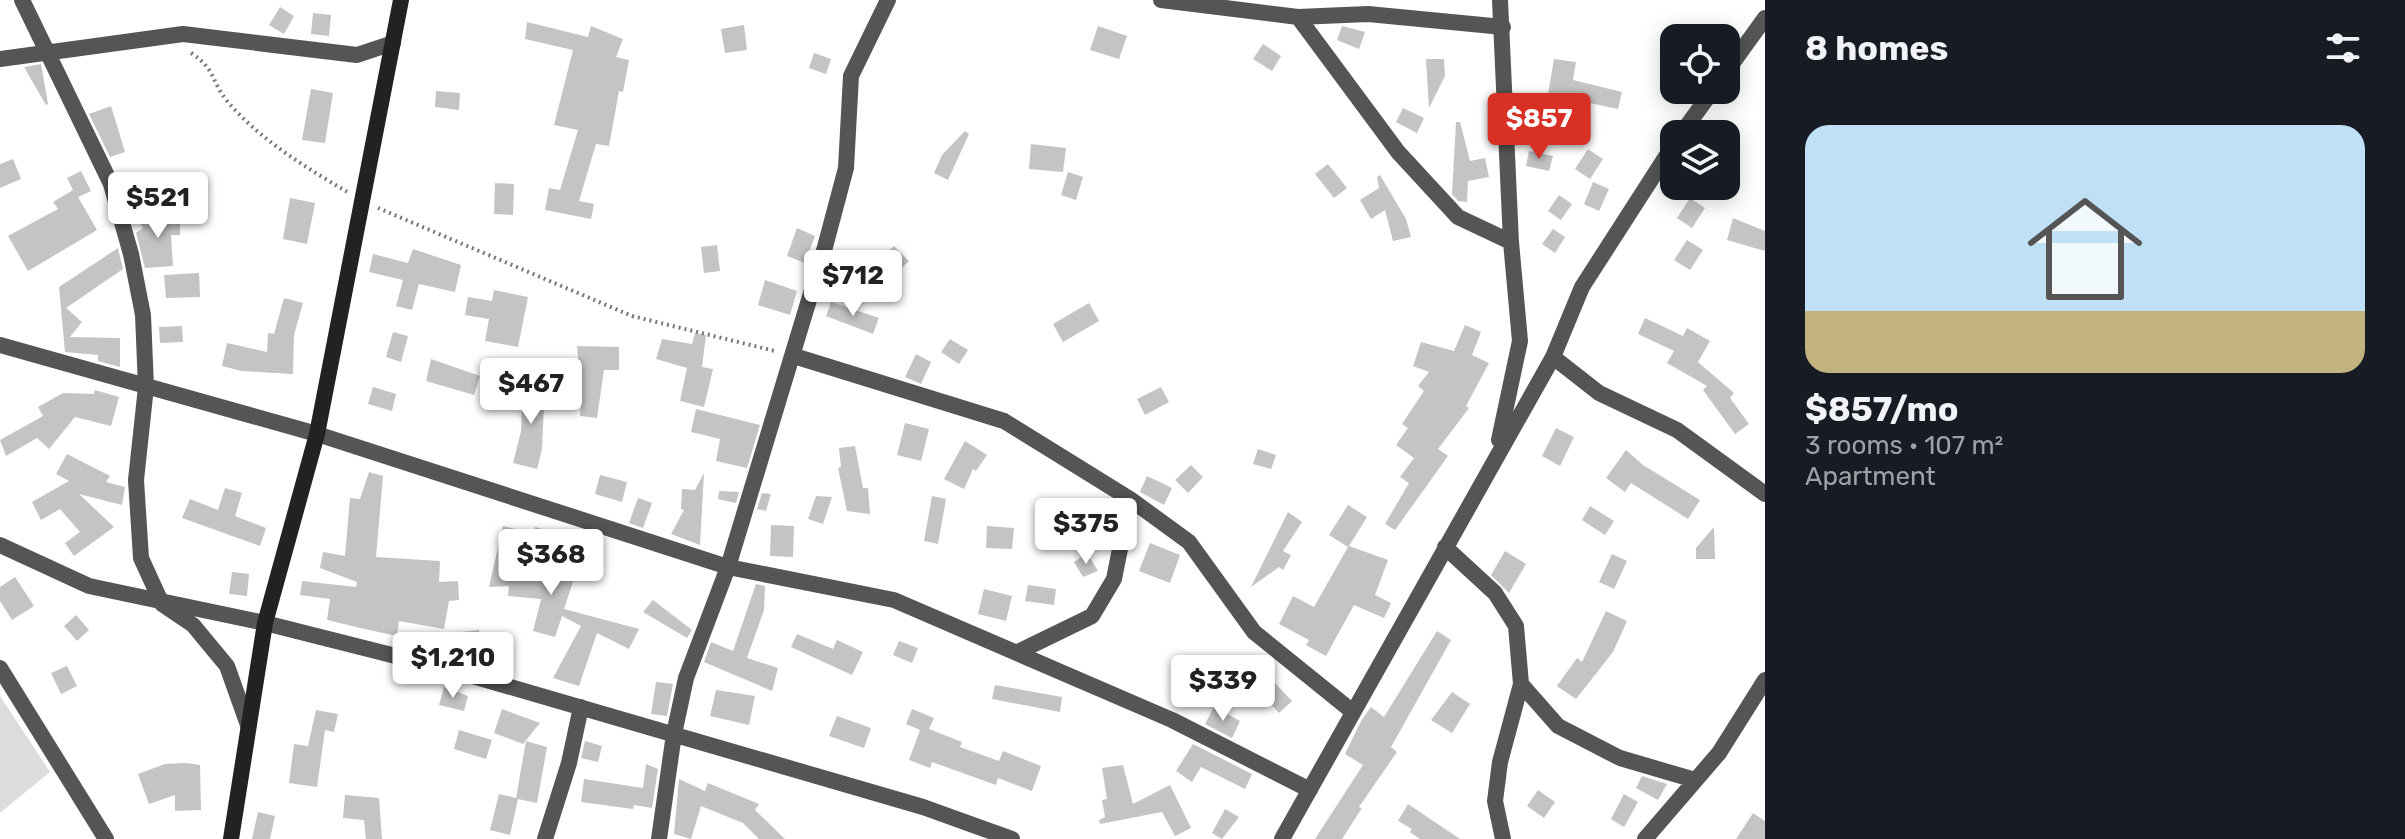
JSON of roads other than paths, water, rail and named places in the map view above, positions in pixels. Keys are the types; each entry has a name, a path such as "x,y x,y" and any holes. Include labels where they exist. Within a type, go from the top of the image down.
{"main road":[{"path":"231,839 265,623 317,434 401,0"}],"street":[{"path":"22,0 111,184 143,315 146,387 136,480 141,558 162,604 193,625 227,666 248,725"},
{"path":"659,839 674,734 686,678 728,567 794,356 846,168 851,76 888,0"},
{"path":"1161,0 1298,17 1368,14 1503,27"},
{"path":"1496,457 1520,341 1511,242 1500,0"},
{"path":"1298,17 1398,152 1458,217 1511,242"},
{"path":"1740,53 1765,18"},
{"path":"0,59 165,37 211,36 305,51 357,55 393,43"},
{"path":"1282,839 1553,357 1582,287 1660,166"},
{"path":"0,345 317,434 728,567 894,600 1172,720 1310,790"},
{"path":"794,356 1004,421 1130,499 1189,542 1254,632 1353,712"},
{"path":"1553,357 1599,393 1677,430 1765,494"},
{"path":"1018,652 1092,616 1114,579 1130,499"},
{"path":"0,545 89,586 162,604 265,623 581,707 923,807 1012,839"},
{"path":"1445,547 1495,593 1516,626 1521,684 1495,801 1503,839"},
{"path":"0,668 106,839"},
{"path":"1645,839 1719,753 1765,680"},
{"path":"1521,684 1558,726 1620,758 1695,780"},
{"path":"545,839 569,763 581,707"}]}
